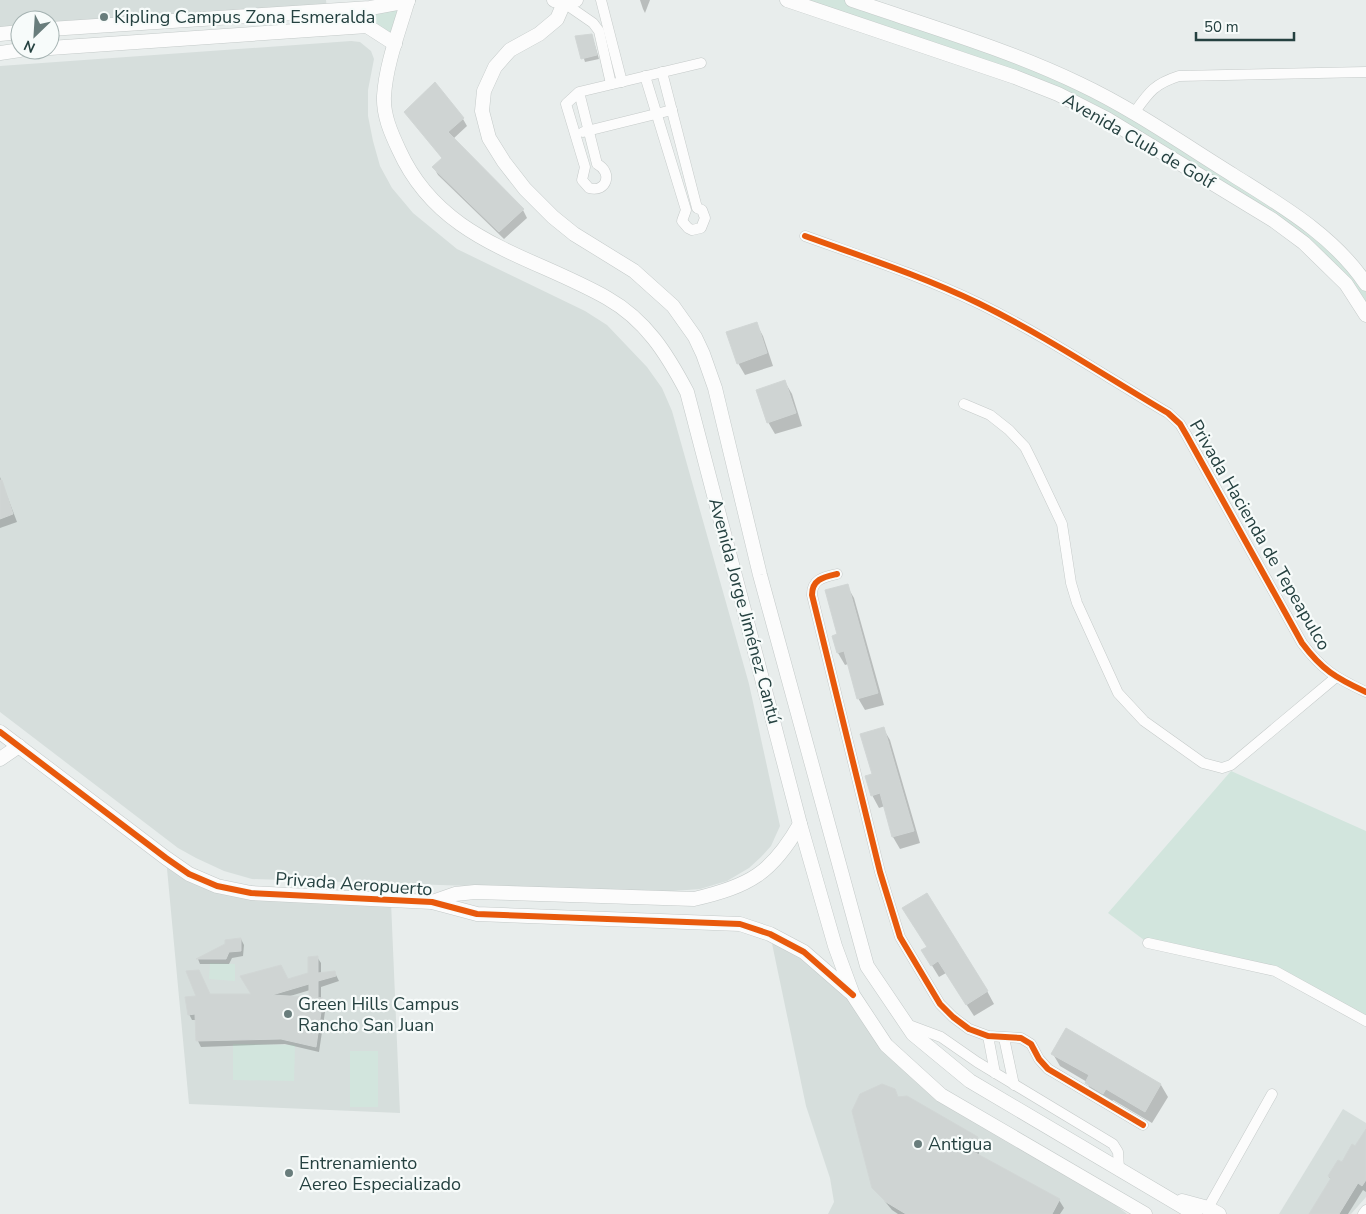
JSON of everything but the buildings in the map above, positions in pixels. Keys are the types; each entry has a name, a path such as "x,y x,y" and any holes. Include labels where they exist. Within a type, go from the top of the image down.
{"street":[{"path":"60,29 269,13 370,8 408,0"},
{"name":"Avenida Jorge Jiménez Cantú","path":"408,0 395,44 384,97 388,127 407,168 429,198 459,225 500,249 608,299 639,322 668,354 687,392 800,824 835,946 853,995 886,1045 941,1094 1145,1214"},
{"path":"600,0 604,30 610,52 622,82"},
{"name":"Avenida Club de Golf","path":"787,0 1058,94 1107,119 1272,220 1311,249 1346,284 1366,315"},
{"name":"Avenida Club de Golf","path":"852,0 1023,59 1081,84 1134,113 1294,214 1317,230 1347,258 1363,279"},
{"path":"564,1 604,30"},
{"name":"Avenida Jorge Jiménez Cantú","path":"564,1 557,19 539,34 510,50 495,68 484,91 482,112 489,138 504,162 525,189 554,217 574,234 634,271 673,306 695,337 703,354 714,388 760,575 867,966 913,1034 970,1081 1170,1198 1194,1214"},
{"path":"367,26 370,8"},
{"path":"269,13 271,33"},
{"path":"60,47 367,26 395,44"},
{"path":"610,52 612,84"},
{"path":"578,92 597,164 606,171 607,177 604,186 599,189 589,188 582,180 585,167 566,104 578,92 701,63"},
{"path":"645,76 686,210 683,215 684,225 692,230 697,230 701,228 705,218 702,210 697,208 662,72"},
{"path":"1134,113 1151,90 1161,82 1179,76 1366,72"},
{"path":"575,134 672,110"},
{"path":"670,159 683,155"},
{"name":"Privada Hacienda de Tepeapulco","path":"805,236 950,290 977,302 1031,331 1168,413 1180,424 1188,436 1302,643 1318,664 1335,678 1366,692"},
{"path":"1346,284 1363,279"},
{"path":"964,404 990,415 1009,430 1024,447 1062,524 1071,583 1077,603 1118,693 1144,721 1203,763 1222,768 1231,765 1335,678"},
{"path":"837,574 816,582 812,595 893,920 900,937 940,1004 953,1017 969,1028 988,1036 1021,1038 1031,1044 1039,1060 1048,1069 1143,1125"},
{"name":"Privada Aeropuerto","path":"0,732 166,858 189,874 216,886 251,893 432,902 456,910 477,914 740,924 770,934 804,952 853,995"},
{"path":"0,759 19,746"},
{"name":"Privada Aeropuerto","path":"432,902 455,894 475,892 694,899 722,892 757,876 784,852 800,824"},
{"path":"1148,943 1275,971 1366,1022"},
{"path":"906,1024 941,1037 994,1073 1113,1144 1118,1152 1119,1169"},
{"path":"988,1036 994,1073"},
{"path":"1004,1038 1014,1085"},
{"path":"1170,1198 1213,1211 1272,1094"},
{"path":"1076,1174 1127,1214"},
{"path":"1362,1214 1366,1210"}],"shaded area":[{"name":"Kipling Campus Zona Esmeralda","path":"0,0 326,0 327,10 60,28 60,10 10,10 10,33 0,34"},
{"path":"787,0 852,0 1081,84 1287,209 1366,284 1366,315 1304,243 1058,94"},
{"path":"408,1 395,44 367,26 370,8"},
{"path":"351,41 360,42 371,51 374,59 368,90 368,116 373,141 380,166 392,188 413,213 457,249 585,311 607,325 647,367 662,388 672,411 749,684 780,826 771,846 761,857 749,868 727,881 700,889 660,892 252,879 224,871 178,848 0,712 0,66"},
{"path":"1231,771 1366,831 1366,1021 1296,982 1148,943 1108,913"},
{"name":"Green Hills Campus Rancho San Juan","path":"166,858 217,886 391,902 400,1113 189,1104"},
{"path":"770,934 853,995 886,1045 941,1095 1076,1174 1127,1214 828,1214 834,1202 830,1178 806,1106"},
{"path":"210,963 235,964 235,981 209,979"},
{"path":"233,1044 295,1045 294,1081 233,1080"},
{"path":"350,1051 378,1051 378,1107 350,1107"},
{"path":"1343,1109 1366,1123 1366,1197 1351,1214 1279,1214"}],"cycle path":[{"path":"805,236 914,275 1003,315 1168,413 1180,424 1187,436 1302,643 1323,667 1366,692"},
{"path":"837,574 816,582 812,595 880,872 900,937 940,1004 953,1017 969,1029 988,1036 1021,1038 1031,1044 1039,1059 1048,1069 1143,1125"},
{"path":"0,732 166,858 189,874 217,886 251,893 432,902 477,914 740,924 770,934 804,952 853,995"}],"place":[{"name":"Kipling Campus Zona Esmeralda","path":"104,17"},
{"name":"Green Hills Campus Rancho San Juan","path":"288,1014"},
{"name":"Antigua","path":"918,1144"},
{"name":"Entrenamiento Aereo Especializado","path":"289,1173"}]}
